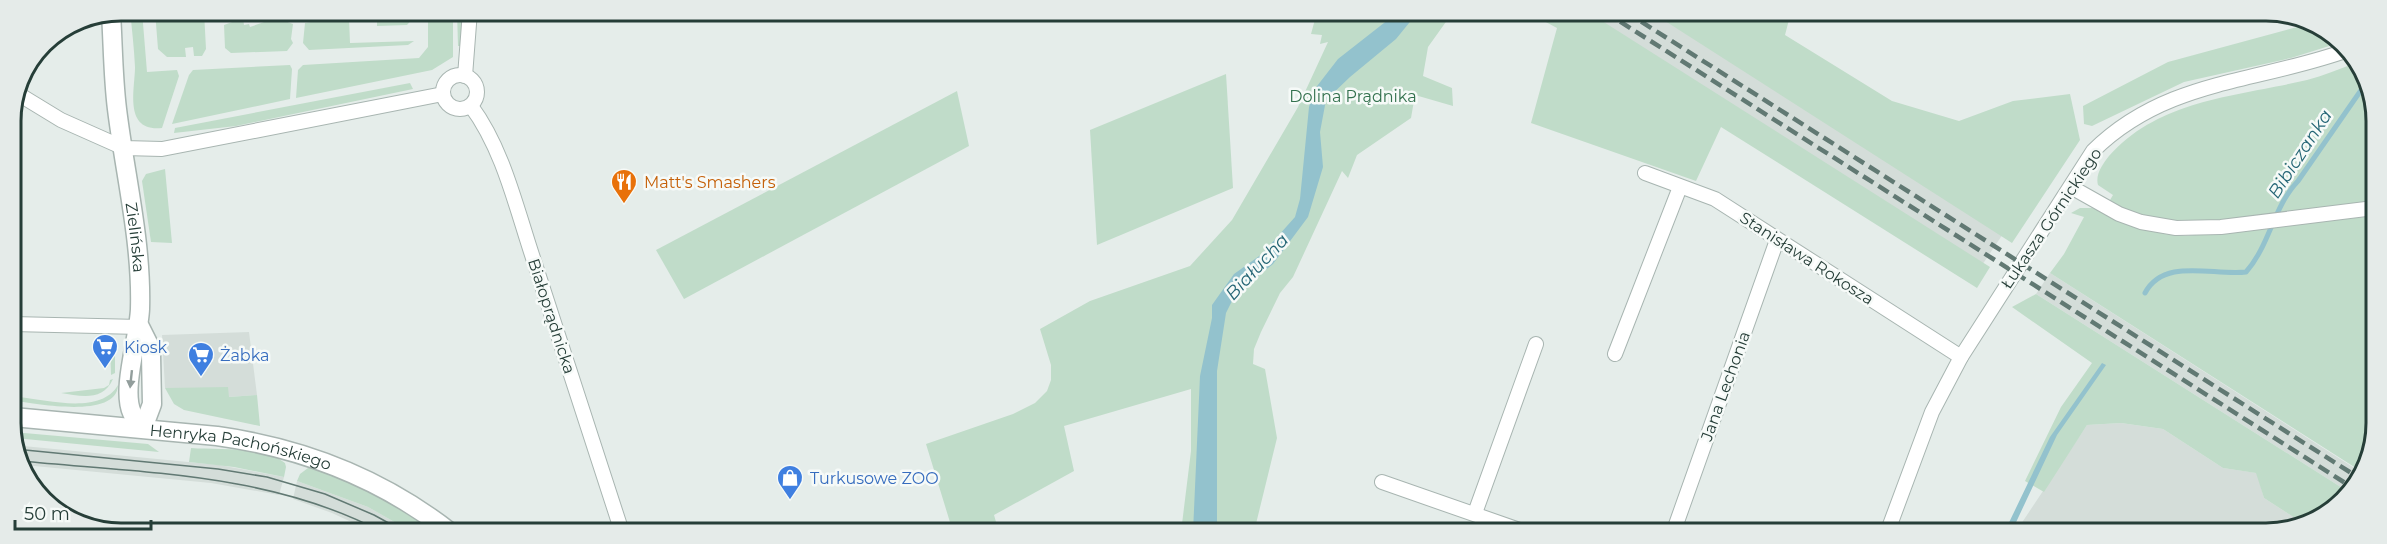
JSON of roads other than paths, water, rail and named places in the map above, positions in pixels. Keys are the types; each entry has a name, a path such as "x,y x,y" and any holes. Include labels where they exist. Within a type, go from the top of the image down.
{"street":[{"path":"465,75 470,21"},
{"name":"Zielińska","path":"112,22 117,108 138,264 140,327 134,349 128,400 132,414 142,428"},
{"name":"Łukasza Górnickiego","path":"1891,523 1932,412 1961,357 2093,151 2112,132 2141,113 2174,98 2217,84 2317,61 2339,53"},
{"path":"457,75 465,75 473,80 477,89 476,98 471,106 462,109 453,108 446,102 443,94 444,86 449,79 457,75"},
{"path":"24,97 61,120 124,148 162,149 443,94"},
{"name":"Białoprądnicka","path":"471,106 489,134 502,166 567,356 619,523"},
{"name":"Stanisława Rokosza","path":"1645,173 1716,200 1961,357"},
{"path":"1616,354 1680,187"},
{"path":"2071,187 2103,206 2141,222 2187,229 2286,220 2366,209"},
{"name":"Jana Lechonia","path":"1677,523 1777,240"},
{"path":"21,324 140,327"},
{"path":"1475,513 1536,344"},
{"name":"Henryka Pachońskiego","path":"21,418 246,440 298,452 343,468 377,485 409,502 438,523"},
{"path":"1382,482 1502,523"}],"water":[{"name":"Białucha","path":"1387,21 1411,21 1396,39 1326,100 1320,132 1323,167 1308,217 1273,264 1235,295 1226,313 1217,371 1217,523 1193,523 1200,376 1212,318 1212,305 1234,274 1262,254 1295,217 1300,199 1309,107 1314,90 1338,59"},
{"path":"2102,363 2106,365 2057,435 2016,523 2009,523 2050,437"}],"waterway":[{"name":"Bibiczanka","path":"2145,293 2153,282 2164,275 2177,272 2190,270 2246,272 2261,250 2283,202 2361,90"}],"tram line":[{"path":"25,450 218,469 267,477 325,494 389,523"},
{"path":"29,462 160,473 251,487 296,498 362,523"}],"railway":[{"path":"1619,21 2345,483"},
{"path":"1640,21 2352,474"}],"place":[{"name":"Matt's Smashers","path":"624,205"},
{"name":"Kiosk","path":"105,370"},
{"name":"Żabka","path":"201,378"},
{"name":"Turkusowe ZOO","path":"790,501"}],"park label":[{"name":"Dolina Prądnika","path":"1353,96"}]}
